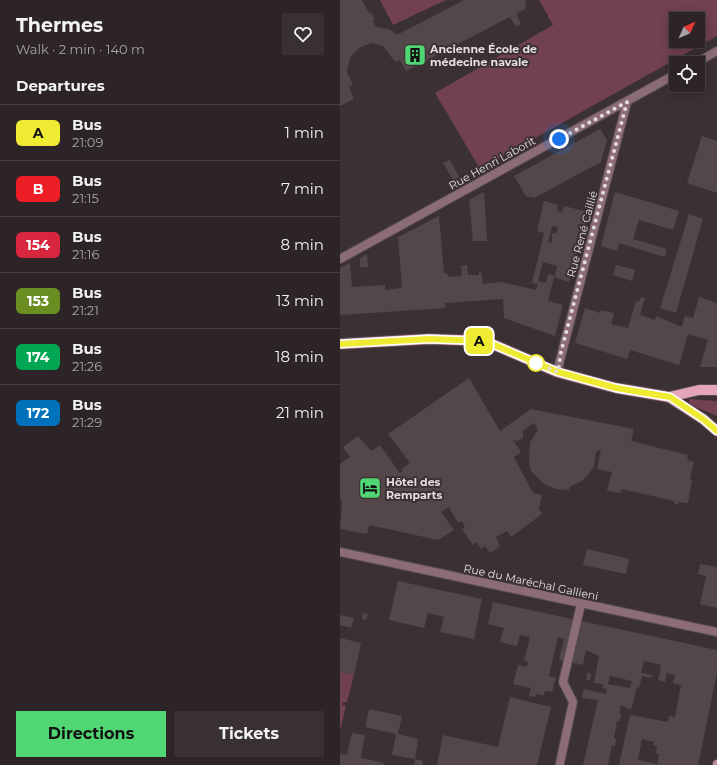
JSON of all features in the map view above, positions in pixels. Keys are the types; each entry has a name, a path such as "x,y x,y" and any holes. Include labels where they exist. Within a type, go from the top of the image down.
{"main road":[{"path":"340,344 429,339 485,341 558,372 616,388 670,397 699,390 717,390"},
{"path":"670,397 703,419 717,432"}],"street":[{"path":"705,58 717,51"},
{"name":"Rue Henri Laborit","path":"340,259 669,78"},
{"name":"Rue René Caillié","path":"558,372 561,352 627,102"},
{"name":"Rue du Maréchal Gallieni","path":"340,552 717,632"},
{"path":"560,763 574,702 563,682 581,604"}],"shaded area":[{"path":"380,0 446,0 393,25"},
{"path":"539,0 717,0 717,36 705,43 705,12 669,12 669,48 696,48 681,56 669,56 669,63 480,169 435,93 553,25"},
{"path":"689,399 717,401 717,416 689,404"},
{"path":"340,672 354,675 347,702 343,702 342,705 346,706 340,731"}],"building":[{"name":"Ancienne École de médecine navale","path":"340,0 362,0 369,13 371,12 375,19 372,20 376,27 389,29 397,35 464,0 525,0 526,2 525,9 516,14 521,24 516,27 510,17 406,71 400,60 395,62 383,46 371,43 359,48 351,56 347,73 353,84 349,87 354,99 340,106"},
{"path":"600,129 607,140 601,162 534,198 526,196 514,176"},
{"path":"702,136 717,141 717,193 687,183"},
{"path":"450,160 459,177 453,180 443,163"},
{"path":"484,192 487,241 473,241 469,200"},
{"path":"615,192 679,211 673,230 639,220 633,239 667,249 665,257 619,243 617,251 601,246"},
{"path":"544,201 558,205 557,211 562,212 564,206 588,212 569,282 554,277 548,301 563,305 555,336 504,318 503,299 445,303 446,308 340,315 340,268 350,263 352,287 385,285 385,290 402,288 398,237 439,216 444,273 447,273 448,277 462,276 461,266 467,265 468,275 479,275 479,272 481,272 483,284 501,282 536,290 538,284 532,283 544,233 537,231","holes":["552,226 558,227 556,234 552,233 552,243 548,242","543,262 557,266 555,276 548,274 546,283 538,281"]},
{"path":"689,214 703,219 676,313 660,308"},
{"path":"367,254 368,267 360,267 360,258"},
{"path":"616,265 635,270 632,281 613,275"},
{"path":"641,297 645,298 640,315 655,320 656,316 682,327 685,316 693,318 699,297 717,303 717,367 700,367 708,340 688,334 679,365 630,350 627,359 575,343 585,308 600,313 601,310 614,313 611,324 628,328 636,301 639,302"},
{"path":"469,378 500,431 531,409 634,429 631,441 688,455 687,460 694,462 690,479 692,480 688,503 679,502 678,505 675,504 674,501 622,489 620,493 607,491 612,472 597,469 601,449 596,452 594,466 588,475 582,481 569,487 569,490 556,489 544,484 531,471 529,459 530,442 538,430 534,423 523,431 523,438 518,441 513,440 521,452 514,457 533,493 542,495 539,509 542,514 511,537 507,531 496,537 500,546 490,553 485,546 481,549 477,542 473,545 462,529 465,527 462,521 458,523 449,507 441,512 454,530 438,540 369,525 367,534 340,529 342,504 340,495 340,464 350,457 343,447 358,436 371,451 380,445 400,473 403,471 401,469 410,463 388,434"},
{"path":"587,549 629,559 626,574 583,565"},
{"path":"700,564 717,567 717,608 700,604 706,576 698,574"},
{"path":"398,581 482,599 474,639 440,632 444,617 428,613 424,628 389,620"},
{"path":"493,602 717,650 717,673 698,765 619,765 630,715 668,722 669,716 675,717 681,685 673,683 675,675 667,673 665,682 658,680 661,665 644,661 641,673 652,675 651,678 642,676 639,688 637,687 631,710 621,705 619,713 621,714 620,721 617,721 614,738 616,739 615,746 612,746 608,765 583,765 598,700 582,698 584,689 606,694 607,689 603,688 603,684 594,683 599,656 586,650 583,665 559,660 564,639 558,637 549,676 556,678 552,692 545,691 544,695 536,694 535,697 529,696 531,688 513,684 518,665 527,667 528,662 524,661 530,637 520,635 517,646 500,642 504,628 488,624","holes":["610,676 632,681 630,688 608,684","642,739 654,742 653,745 657,746 656,753 659,754 657,764 638,760"]},
{"path":"363,613 368,614 366,620 362,619"},
{"path":"340,615 354,618 351,628 340,625"},
{"path":"340,638 361,643 354,675 340,672"},
{"path":"588,673 591,673 590,680 586,680"},
{"path":"510,697 551,707 537,765 437,765 443,735 498,747"},
{"path":"369,709 402,716 398,734 418,739 415,759 392,755 396,734 365,727"},
{"path":"352,733 365,735 361,758 384,763 383,765 340,765 340,754 347,755"},
{"path":"415,759 423,761 422,765 414,765"}],"bus line":[{"name":"A","path":"340,344 429,339 485,341 558,372 616,388 670,397 703,419 717,431"}],"place":[{"name":"Ancienne École de médecine navale","path":"415,55"},
{"name":"Hôtel des Remparts","path":"370,488"}],"route":[{"path":"536,363 558,372 561,352 609,177 627,102 559,139"}]}
